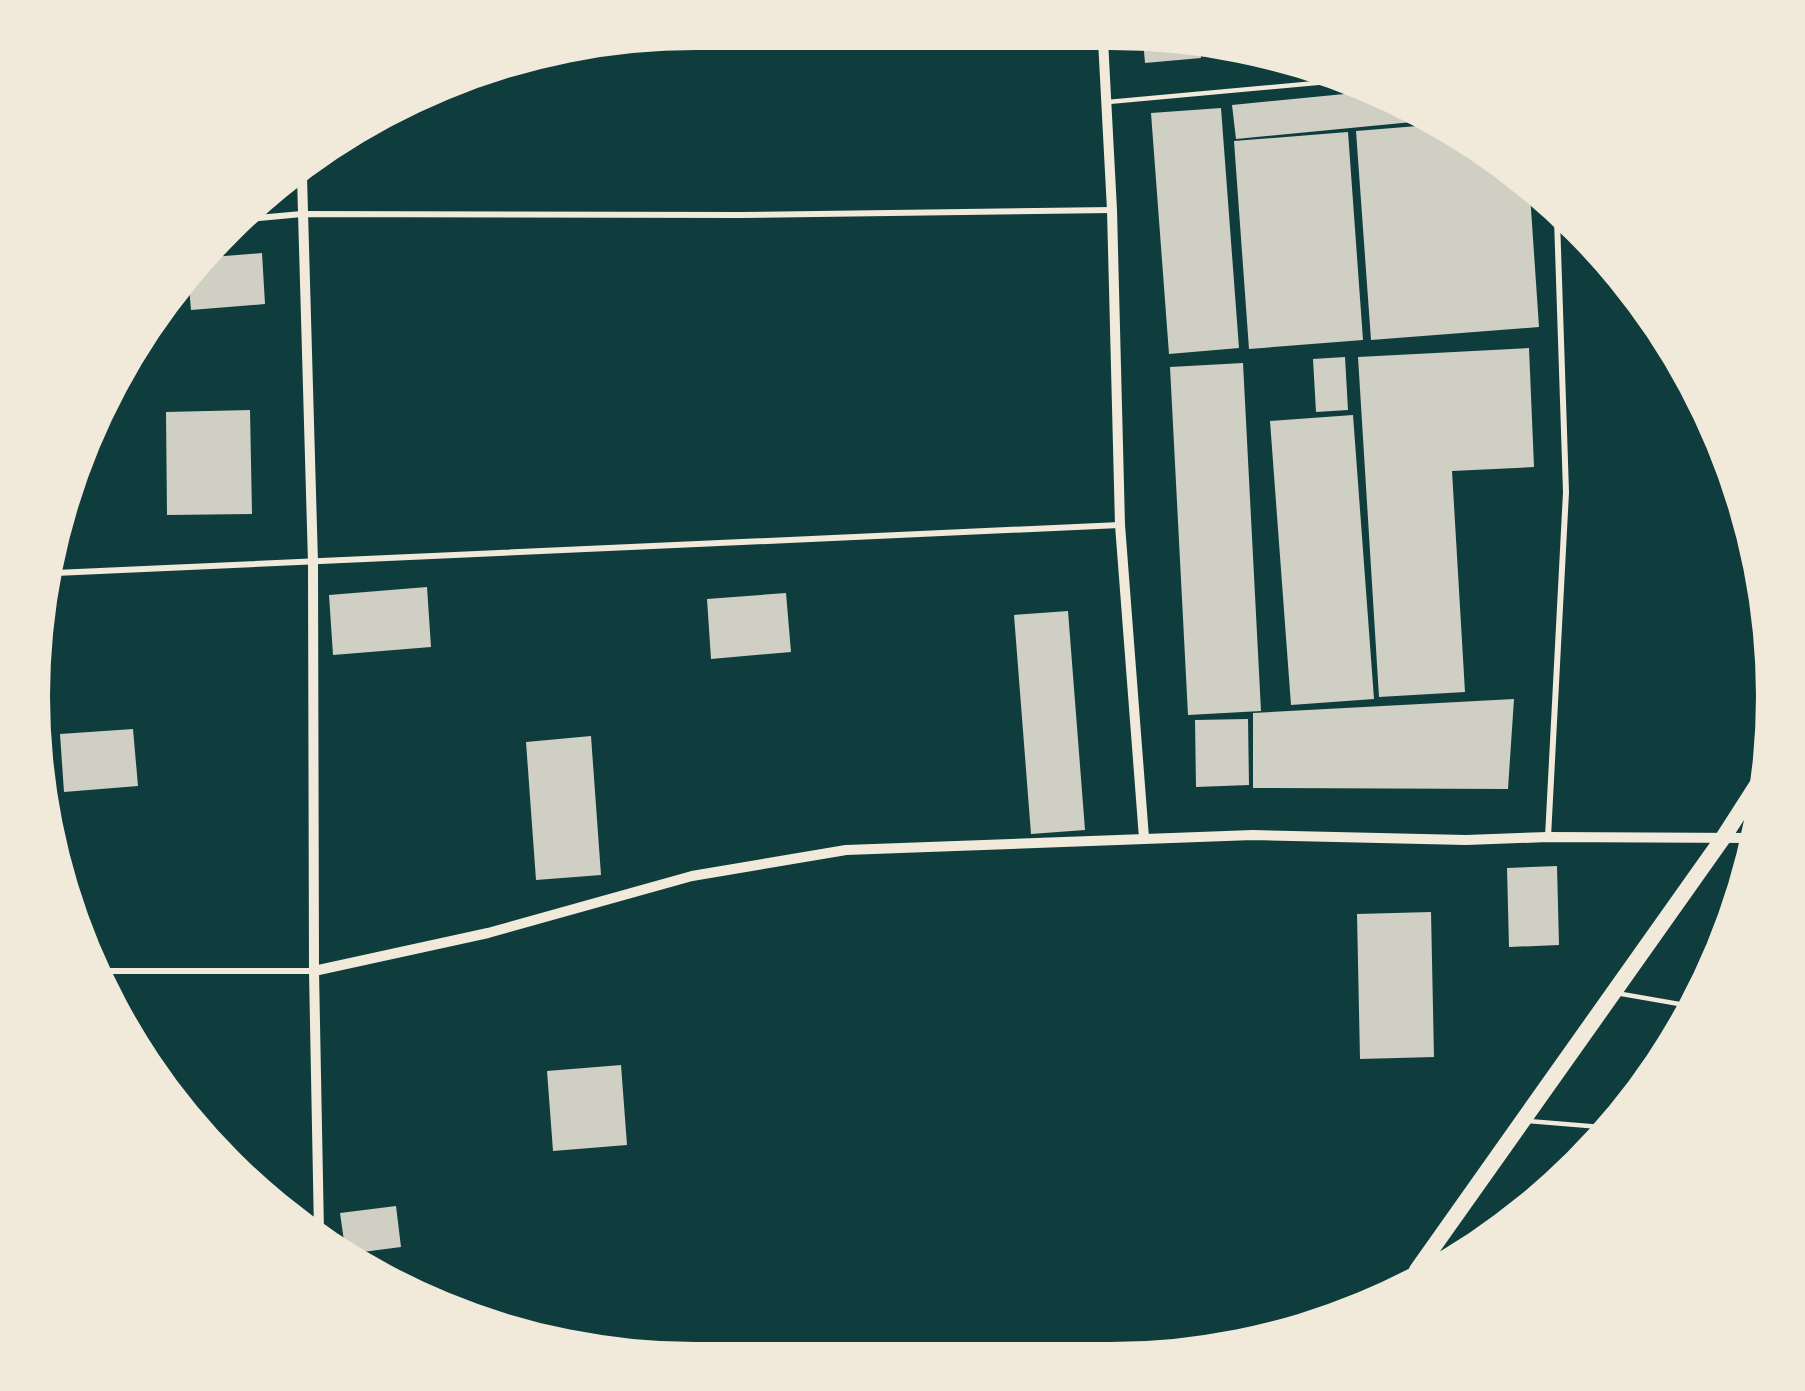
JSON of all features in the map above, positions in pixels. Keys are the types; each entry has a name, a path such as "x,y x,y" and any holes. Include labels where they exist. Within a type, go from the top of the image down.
{"highway":[{"path":"1425,1259 1724,837 1746,802"}],"street":[{"path":"1103,50 1112,210 1120,525 1144,838"},
{"path":"302,183 313,563 314,970 319,1220"},
{"path":"262,218 302,214 740,215 1112,210"},
{"path":"1548,837 1566,492 1557,231"},
{"path":"61,573 1120,525"},
{"path":"112,971 314,970 488,933 693,876 846,850 1253,835 1466,840 1548,837 1739,838"}],"lane":[{"path":"1106,102 1314,83"},
{"path":"1613,992 1677,1004"},
{"path":"1522,1121 1590,1126"}],"building":[{"path":"1144,51 1194,55 1201,58 1145,63"},
{"path":"1344,94 1407,123 1236,139 1232,105"},
{"path":"1221,108 1239,348 1169,354 1151,113"},
{"path":"1414,126 1468,158 1531,206 1539,327 1371,340 1356,131"},
{"path":"1348,132 1363,340 1249,349 1234,141"},
{"path":"262,253 265,304 191,310 190,294 223,256"},
{"path":"1529,348 1534,467 1452,471 1465,692 1379,697 1358,357"},
{"path":"1345,357 1348,410 1316,412 1313,359"},
{"path":"1243,363 1261,711 1188,715 1170,367"},
{"path":"250,410 252,514 167,515 166,412"},
{"path":"1353,415 1374,699 1291,705 1270,421"},
{"path":"427,587 431,647 333,655 329,595"},
{"path":"786,593 791,652 711,659 707,599"},
{"path":"1068,611 1085,830 1031,834 1014,615"},
{"path":"1514,699 1508,789 1253,788 1253,713"},
{"path":"1248,719 1249,785 1196,787 1195,720"},
{"path":"133,729 138,786 64,792 60,734"},
{"path":"591,736 601,875 536,880 526,742"},
{"path":"1557,866 1559,945 1509,947 1507,868"},
{"path":"1431,912 1434,1057 1360,1059 1357,914"},
{"path":"621,1065 627,1145 553,1151 547,1071"},
{"path":"396,1206 401,1247 366,1252 343,1237 340,1213"}]}
